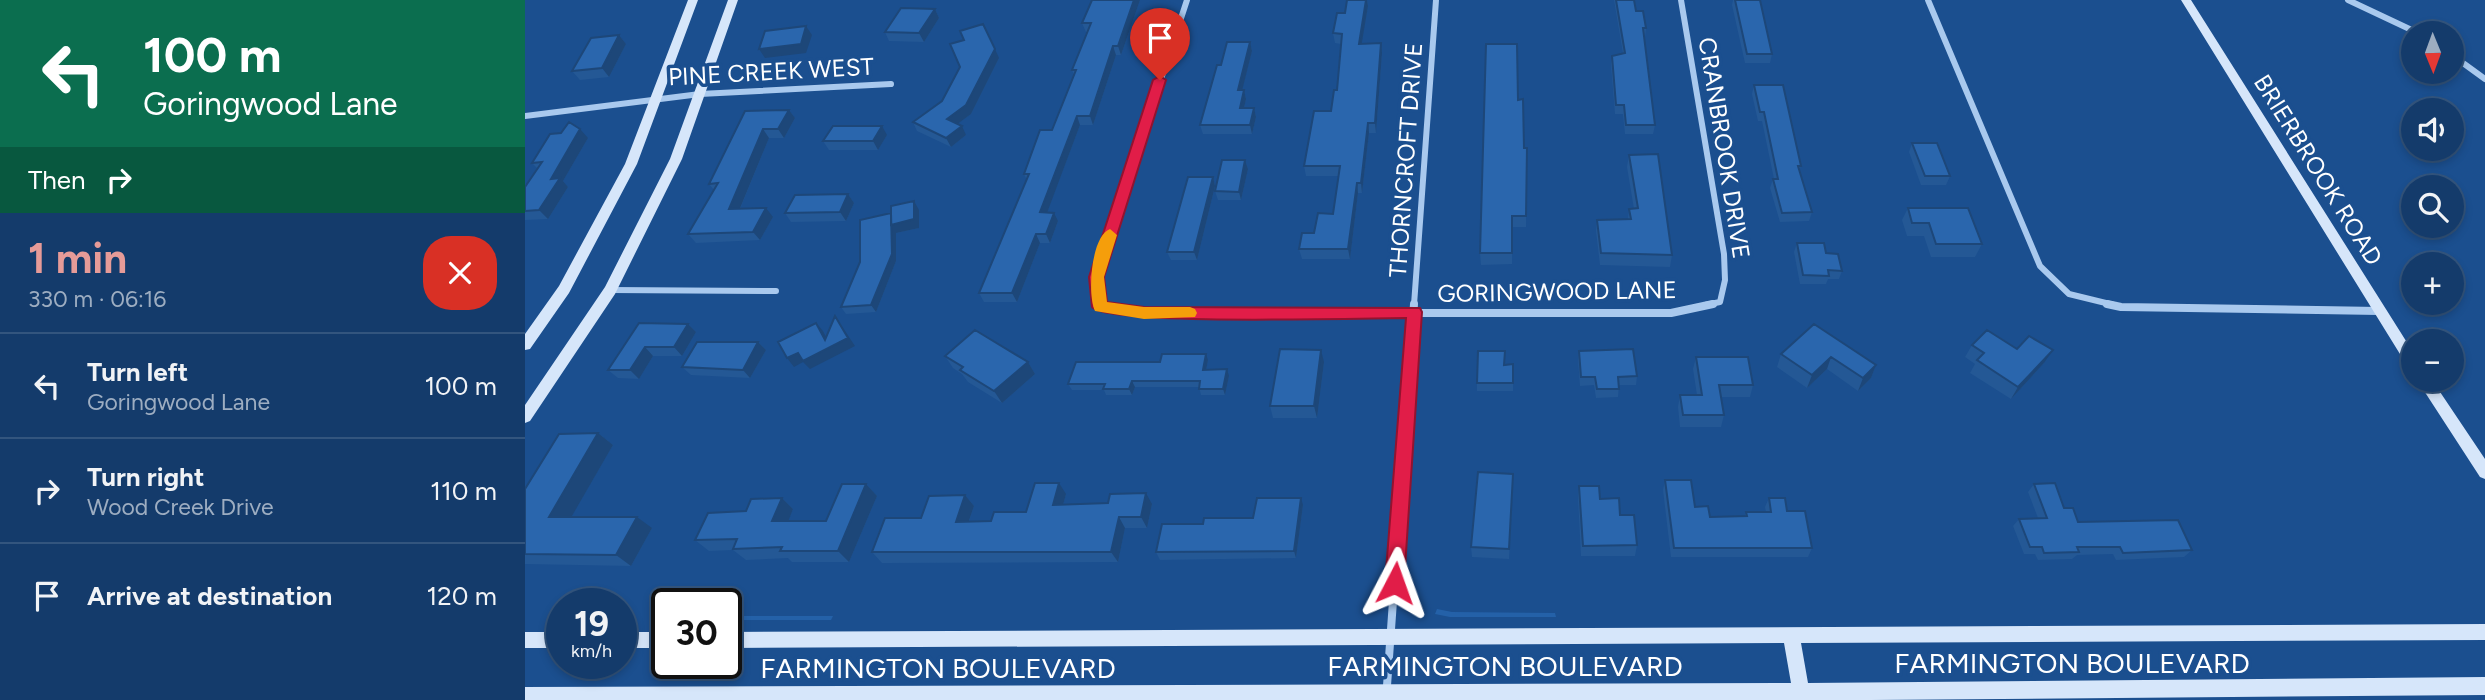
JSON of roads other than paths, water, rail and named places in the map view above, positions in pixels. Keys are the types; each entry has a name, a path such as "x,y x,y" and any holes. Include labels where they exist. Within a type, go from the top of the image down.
{"main road":[{"path":"525,345 564,289 631,164 693,0"},
{"path":"525,417 610,290 676,159 733,0"},
{"name":"BRIERBROOK ROAD","path":"2186,0 2401,345"},
{"path":"2432,392 2485,472"},
{"name":"FARMINGTON BOULEVARD","path":"742,640 2485,632"},
{"path":"1790,636 1802,696"},
{"path":"525,640 546,640"},
{"name":"FARMINGTON BOULEVARD","path":"525,696 1802,696 2485,686"}],"street":[{"name":"GORINGWOOD LANE","path":"1187,0 1096,277 1100,307 1144,313 1671,313 1720,302"},
{"name":"THORNCROFT DRIVE","path":"1386,697 1436,0"},
{"name":"CRANBROOK DRIVE","path":"1681,0 1724,254 1725,280 1720,302"},
{"path":"1928,0 2040,266 2069,294 2121,307 2379,311"},
{"path":"2348,0 2401,25"},
{"path":"2464,64 2485,79"},
{"name":"PINE CREEK WEST","path":"525,116 654,98 891,84"},
{"path":"610,290 776,291"}]}
